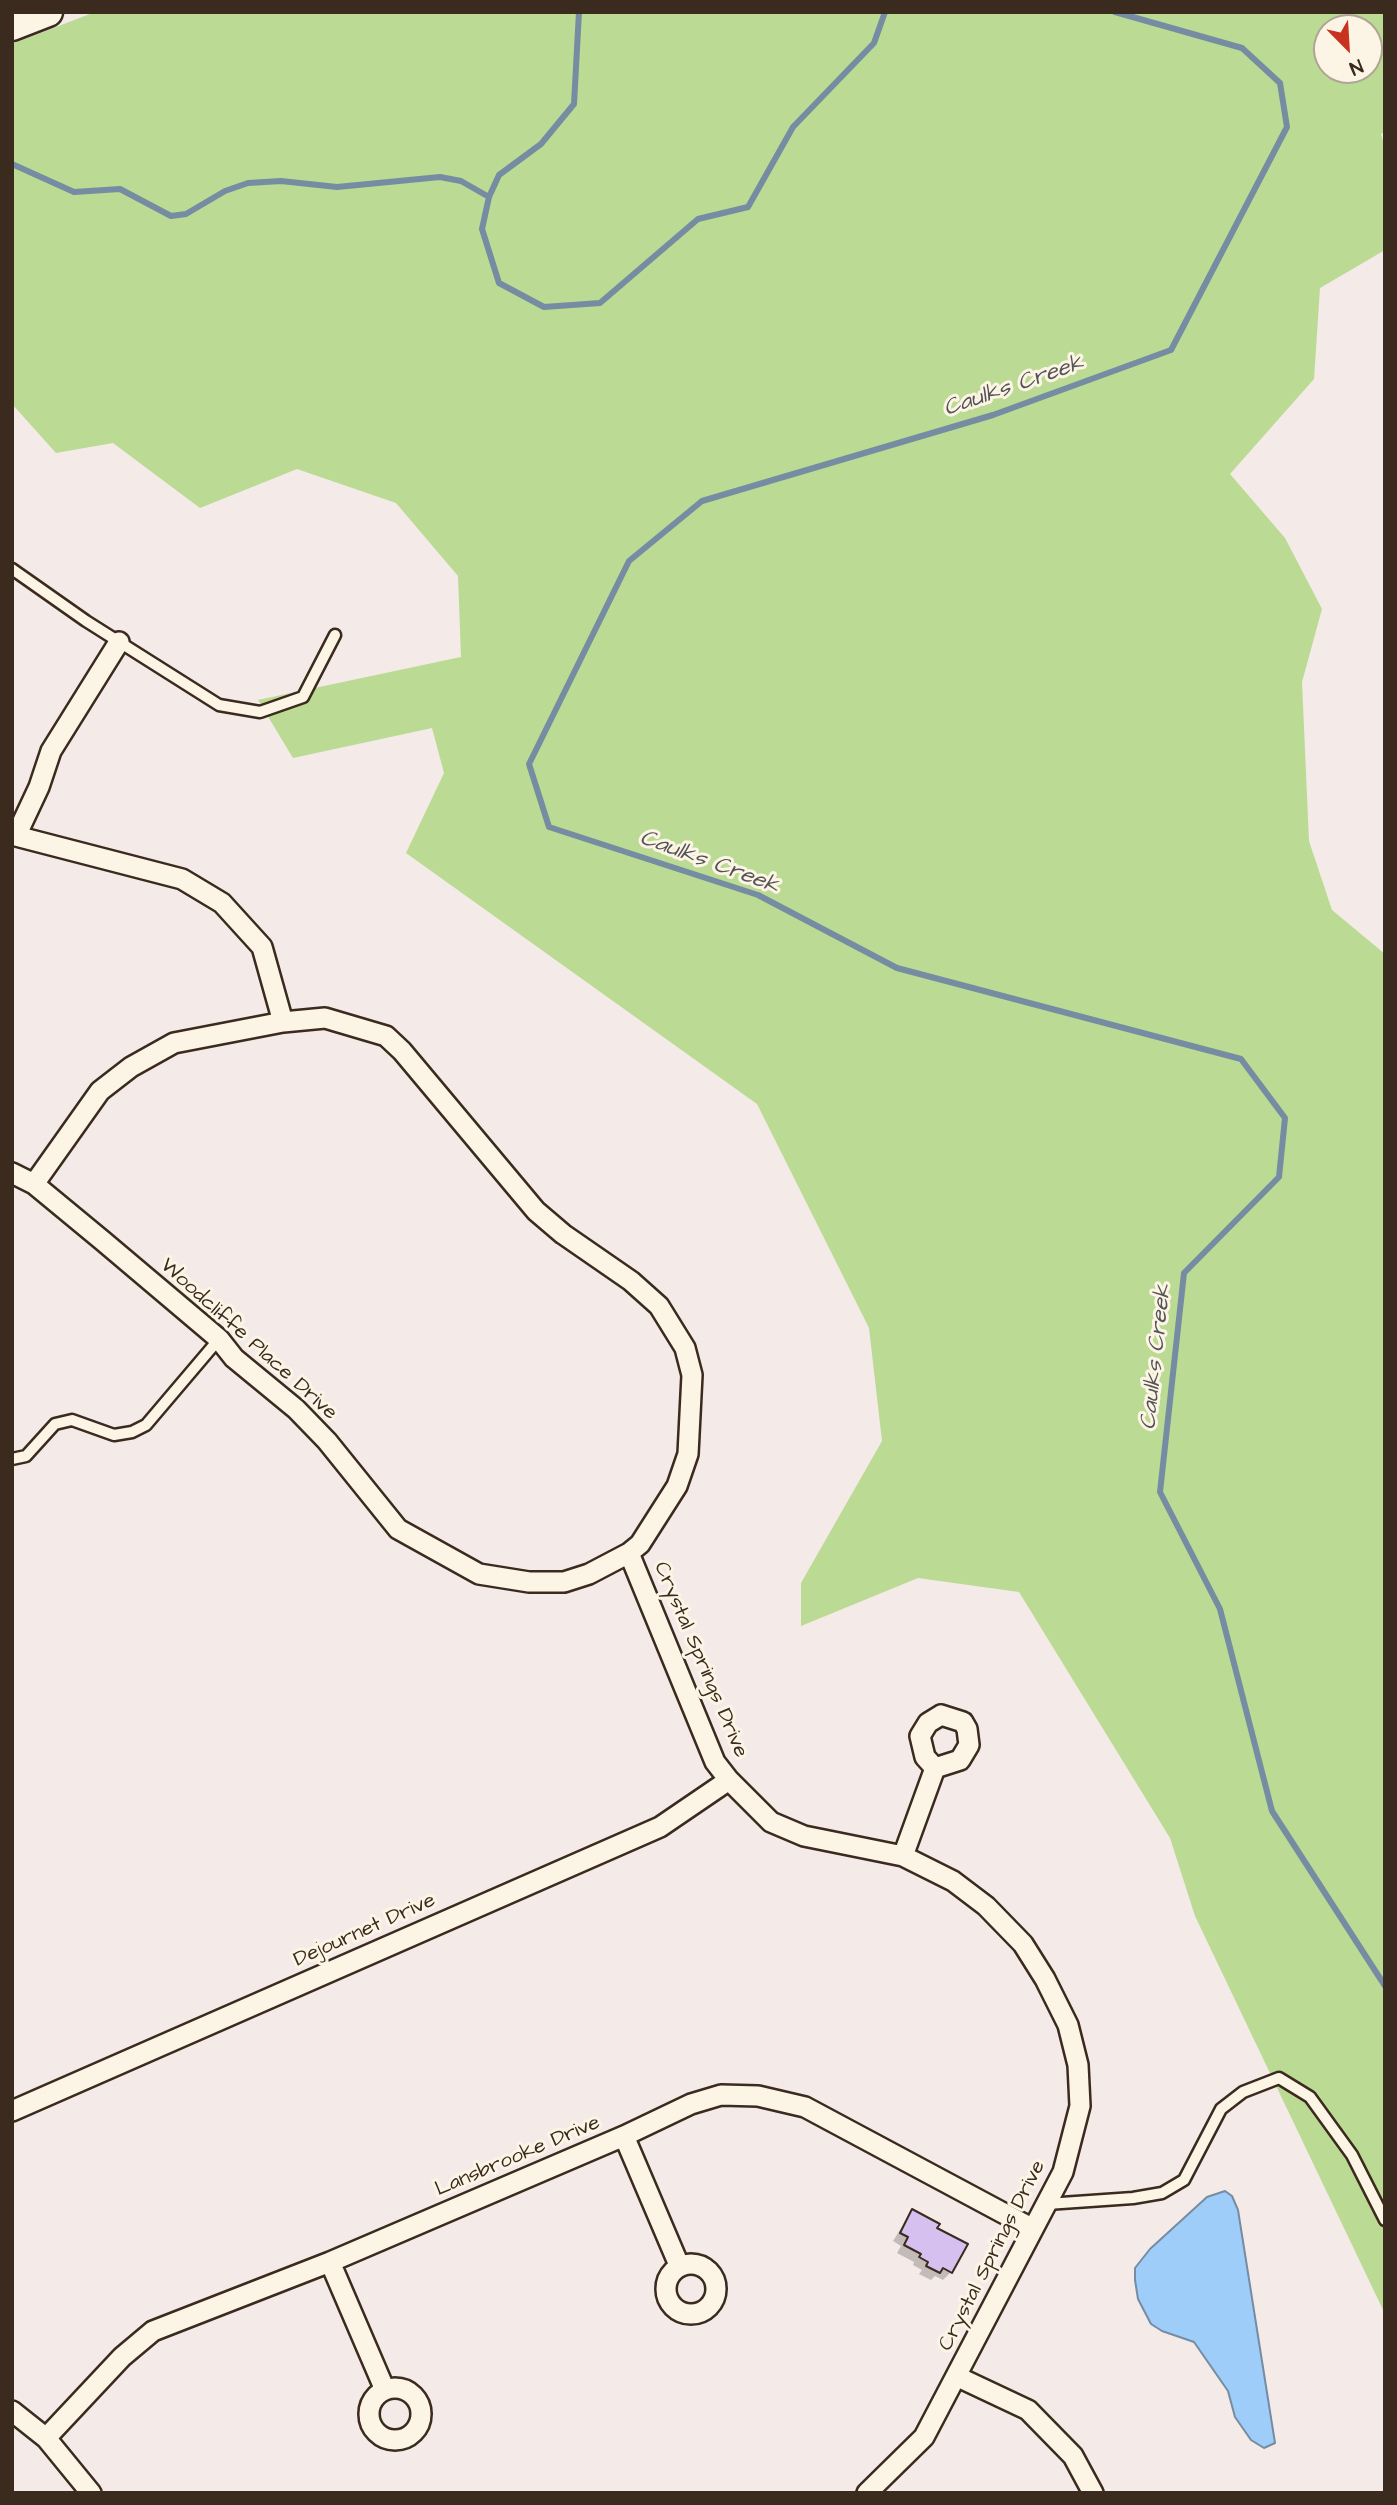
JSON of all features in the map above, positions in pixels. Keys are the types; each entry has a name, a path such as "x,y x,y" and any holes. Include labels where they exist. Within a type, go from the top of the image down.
{"main road":[{"path":"12,26 48,12"}],"street":[{"path":"119,642 51,751 39,787 14,835 182,879 222,903 262,947 283,1022"},
{"name":"Woodcliffe Place Drive","path":"12,1173 34,1184 219,1339 234,1359 296,1409 327,1441 398,1529 435,1552 479,1574 528,1582 564,1582 589,1574 629,1553 640,1544 677,1486 688,1454 692,1375 685,1348 659,1306 631,1281 563,1234 536,1211 402,1051 386,1036 325,1018 283,1022 174,1043 131,1068 100,1091 34,1184"},
{"name":"Crystal Springs Drive","path":"629,1553 715,1762 729,1780 771,1822 804,1836 904,1856 953,1881 986,1906 1023,1944 1045,1979 1068,2025 1078,2065 1080,2106 1063,2172 924,2437 867,2493"},
{"path":"904,1856 935,1768"},
{"name":"Dejournet Drive","path":"12,2111 660,1827 729,1780"},
{"name":"Lansbrooke Drive","path":"46,2438 122,2357 153,2331 330,2262 624,2136 691,2104 721,2095 770,2098 805,2107 1033,2229"},
{"path":"624,2136 679,2266"},
{"path":"330,2262 385,2390"},
{"path":"958,2376 1028,2410 1073,2456 1093,2493"},
{"path":"12,2411 46,2438 91,2493"}],"lane":[{"path":"12,569 119,642 219,705 260,712 303,697 335,635"},
{"path":"12,1459 26,1455 55,1424 72,1420 114,1435 132,1432 146,1424 219,1339"},
{"path":"1046,2204 1133,2198 1162,2193 1184,2180 1221,2109 1243,2092 1279,2078 1310,2097 1352,2155 1385,2220"}],"green space":[{"path":"95,12 1385,12 1385,132 1381,134 1385,147 1385,250 1320,288 1314,379 1230,474 1285,538 1322,609 1302,682 1309,841 1332,910 1385,954 1385,2314 1195,1916 1170,1838 1019,1592 918,1578 801,1626 801,1583 882,1441 869,1328 757,1104 406,853 444,773 432,728 293,758 258,700 461,657 458,576 396,503 297,469 200,508 113,443 56,453 12,404 12,44"}],"water":[{"path":"1225,2191 1232,2196 1238,2210 1275,2443 1264,2448 1251,2440 1235,2417 1228,2391 1194,2342 1162,2331 1151,2324 1138,2299 1135,2280 1135,2268 1150,2249 1207,2197"}],"building":[{"path":"912,2209 940,2224 937,2228 968,2244 952,2273 943,2268 940,2273 926,2266 928,2262 919,2257 921,2254 904,2245 908,2237 900,2233"}],"waterway":[{"name":"Caulks Creek","path":"579,12 574,104 541,144 499,175 489,197 482,229 499,283 544,307 600,303 698,219 748,207 793,127 874,43 885,12"},
{"name":"Caulks Creek","path":"1115,12 1242,48 1280,83 1287,127 1171,350 993,415 702,501 629,561 529,764 549,827 758,895 897,968 1241,1059 1285,1118 1279,1177 1184,1273 1160,1492 1220,1609 1272,1811 1385,1986"},
{"path":"12,164 74,192 120,189 171,216 186,214 225,191 248,183 281,181 337,187 440,177 461,181 489,197"}]}
